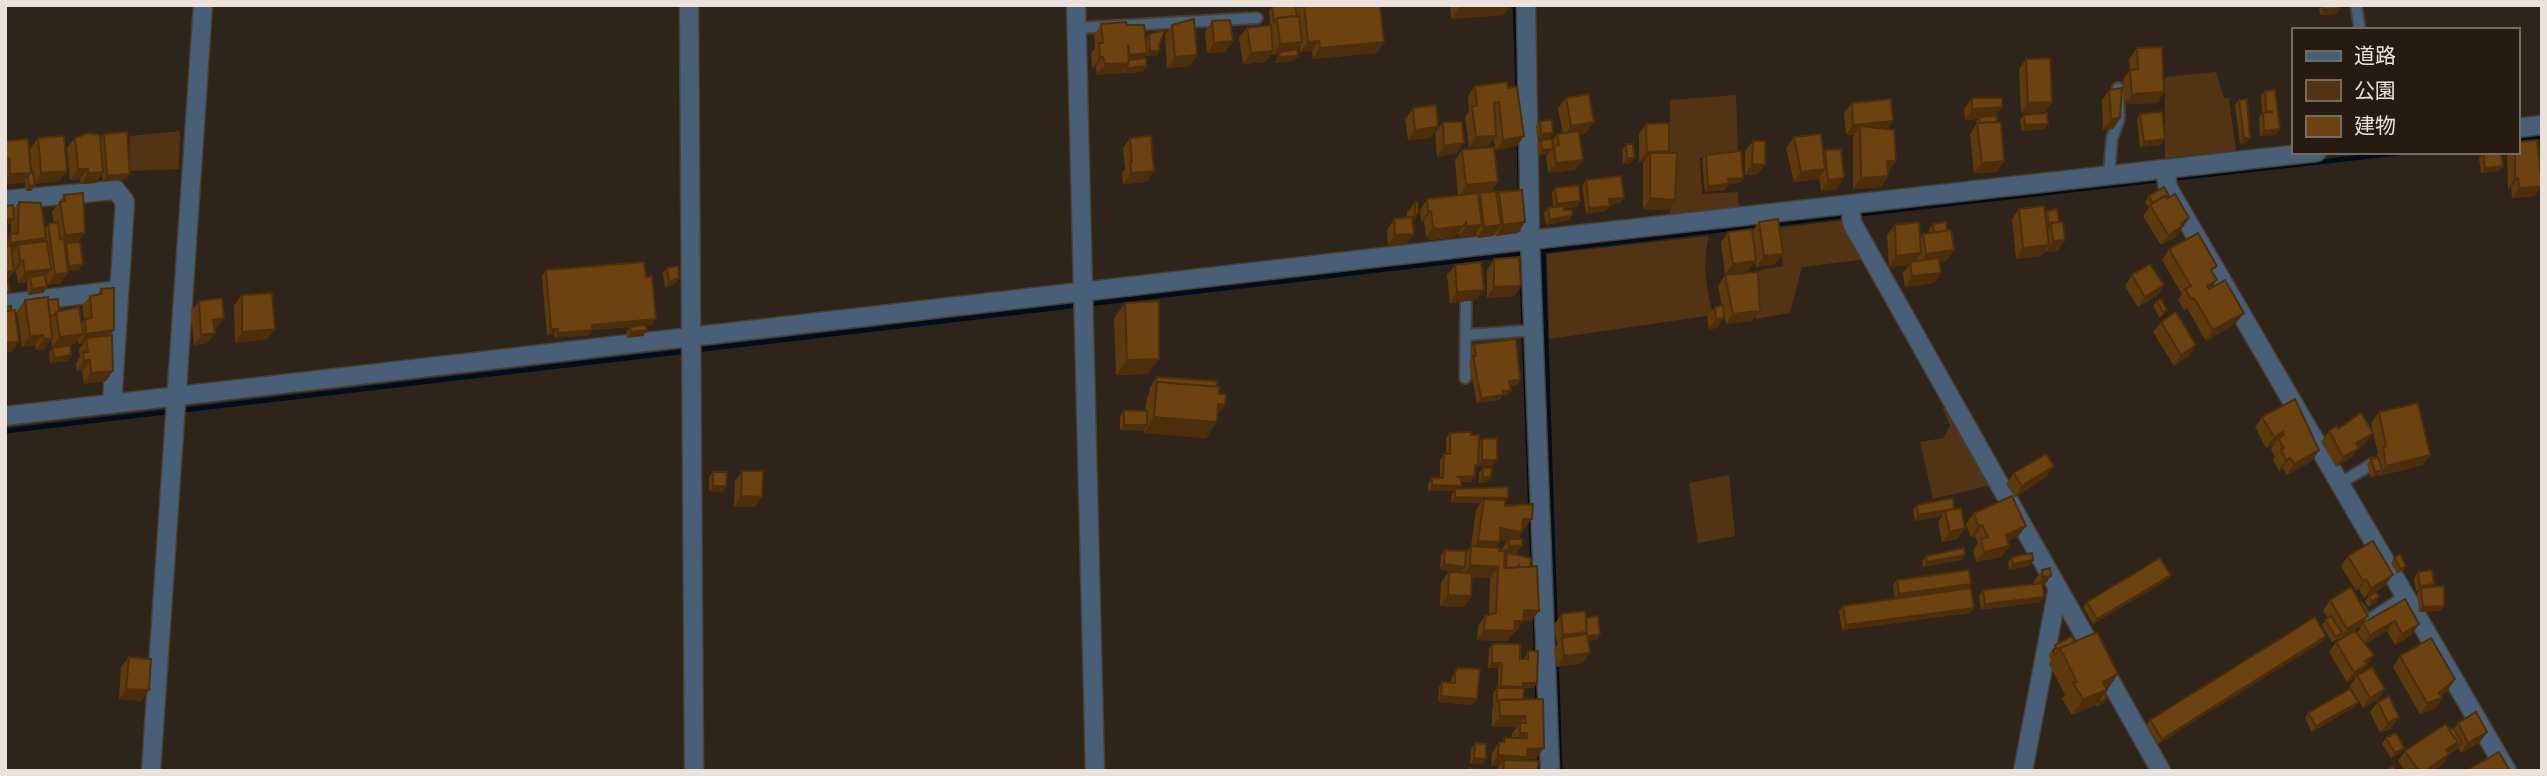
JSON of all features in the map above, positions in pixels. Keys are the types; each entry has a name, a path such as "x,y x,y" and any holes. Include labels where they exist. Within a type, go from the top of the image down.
{"street":[{"path":"151,771 172,403 203,5"},
{"path":"689,5 694,771"},
{"path":"1076,5 1095,771"},
{"path":"1526,5 1531,247 1528,331 1550,771"},
{"path":"2519,128 2542,125"},
{"path":"5,416 112,404 172,403 692,347 1850,211 2108,171 2166,176 2304,154"},
{"path":"2166,176 2401,598 2507,771"},
{"path":"5,200 116,190 125,202 112,404"},
{"path":"1850,211 2161,771"},
{"path":"5,304 119,290"},
{"path":"2023,771 2058,588"}],"lane":[{"path":"2356,5 2360,28"},
{"path":"1077,28 1257,18"},
{"path":"2108,171 2112,138 2119,120 2119,88"},
{"path":"1465,378 1466,303"},
{"path":"1466,335 1528,331"},
{"path":"2339,484 2372,464"},
{"path":"2350,598 2367,621 2401,598"}],"green space":[{"path":"2216,72 2224,98 2229,98 2236,151 2165,158 2165,77"},
{"path":"1736,95 1738,155 1700,158 1702,194 1738,192 1739,207 1670,214 1670,100"},
{"path":"180,131 179,169 129,171 130,136"},
{"path":"1845,220 1867,259 1802,267 1790,313 1756,319 1753,279 1761,270 1783,266 1778,228"},
{"path":"1709,236 1706,276 1713,315 1549,339 1547,254"},
{"path":"1946,404 1992,485 1933,499 1920,442 1943,438 1950,426 1943,409"},
{"path":"1729,475 1735,536 1698,543 1689,483"}],"building":[{"path":"1295,5 1297,16 1277,18 1274,22 1272,6"},
{"path":"1304,5 1380,5 1384,42 1320,48 1319,41 1308,42"},
{"path":"2323,5 2340,5 2340,8 2324,10"},
{"path":"1299,16 1302,42 1280,44 1277,18"},
{"path":"1194,19 1197,55 1175,57 1172,25"},
{"path":"1230,20 1233,41 1214,43 1212,21"},
{"path":"1126,22 1127,25 1144,25 1147,53 1130,55 1128,45 1129,63 1105,64 1103,57 1100,57 1099,43 1103,43 1101,24"},
{"path":"1271,25 1273,51 1251,53 1247,28"},
{"path":"1165,30 1159,45 1160,51 1150,51 1149,34"},
{"path":"2162,47 2164,92 2132,94 2130,70 2138,69 2137,48"},
{"path":"1297,49 1298,56 1279,57 1280,52"},
{"path":"1146,58 1146,66 1127,68 1129,60"},
{"path":"2050,58 2052,102 2028,103 2026,59"},
{"path":"1507,82 1508,88 1517,87 1524,136 1503,140 1499,102 1494,103 1496,136 1476,137 1472,107 1477,105 1475,86"},
{"path":"2122,88 2120,118 2111,119 2109,90"},
{"path":"2275,90 2280,129 2264,131 2263,113 2273,112 2266,111 2265,91"},
{"path":"1589,94 1594,122 1571,126 1566,98"},
{"path":"1972,98 2002,98 2002,107 1972,109"},
{"path":"1891,99 1893,121 1853,125 1852,103"},
{"path":"2247,99 2250,138 2244,138 2239,100"},
{"path":"1436,105 1438,127 1415,130 1413,108"},
{"path":"2162,112 2165,139 2144,142 2140,114"},
{"path":"2047,113 2048,124 2025,125 2024,115"},
{"path":"1997,116 1997,122 1980,123 1979,117"},
{"path":"1552,120 1553,133 1541,134 1540,121"},
{"path":"1443,122 1462,122 1464,143 1444,146"},
{"path":"2001,122 2004,161 1982,163 1977,123"},
{"path":"1669,123 1669,151 1647,152 1646,124"},
{"path":"1860,126 1894,130 1896,161 1887,161 1888,176 1861,178"},
{"path":"1579,131 1583,160 1556,163 1554,146 1559,145 1557,134"},
{"path":"127,132 130,174 107,176 104,134"},
{"path":"88,133 100,135 103,172 88,173 88,169 78,169 75,138"},
{"path":"1821,134 1825,169 1801,172 1794,137"},
{"path":"64,136 67,171 41,173 38,138"},
{"path":"1151,136 1154,171 1131,173 1130,138"},
{"path":"28,139 31,173 10,174 9,158 5,158 5,141"},
{"path":"1552,139 1552,149 1542,150 1541,140"},
{"path":"2537,140 2542,186 2519,188 2518,178 2515,178 2515,154 2519,154 2519,142"},
{"path":"1753,141 1765,141 1765,165 1752,164"},
{"path":"1626,144 1633,144 1634,158 1627,158"},
{"path":"1494,147 1498,182 1466,185 1462,150"},
{"path":"1841,149 1844,178 1828,180 1825,150"},
{"path":"1741,151 1743,178 1728,179 1729,184 1708,186 1706,155"},
{"path":"1650,153 1677,153 1675,200 1650,198"},
{"path":"2483,154 2501,154 2503,166 2485,168"},
{"path":"33,171 35,185 29,186 28,176"},
{"path":"1621,176 1624,198 1609,199 1610,206 1589,208 1586,180"},
{"path":"1579,185 1580,201 1557,204 1555,188"},
{"path":"2164,187 2169,196 2153,203 2149,196"},
{"path":"1522,190 1525,222 1503,225 1499,192"},
{"path":"1496,191 1501,225 1484,227 1480,193"},
{"path":"83,193 85,233 65,235 60,202 65,201 64,195"},
{"path":"1478,193 1482,225 1466,226 1466,223 1463,226 1438,229 1433,227 1427,199"},
{"path":"2175,194 2189,218 2181,223 2183,226 2168,235 2150,205 2165,196 2167,199"},
{"path":"19,202 41,203 46,238 11,243 10,234 18,233"},
{"path":"1415,202 1418,202 1418,214 1415,214"},
{"path":"13,205 14,219 6,219 5,206"},
{"path":"1564,206 1564,210 1572,210 1572,215 1550,220 1548,208"},
{"path":"2044,206 2049,245 2023,248 2019,209"},
{"path":"2057,209 2059,222 2051,223 2049,227 2047,211"},
{"path":"5,210 8,241 5,242"},
{"path":"1412,217 1414,234 1395,235 1394,219"},
{"path":"1778,219 1783,254 1764,256 1759,222"},
{"path":"58,222 60,239 64,238 68,273 55,274 48,224"},
{"path":"1919,222 1921,253 1896,256 1895,225"},
{"path":"1946,222 1947,231 1934,233 1933,224"},
{"path":"2063,222 2065,240 2053,241 2051,223"},
{"path":"1752,229 1756,261 1733,264 1728,232"},
{"path":"1951,230 1954,250 1926,254 1923,234"},
{"path":"2198,233 2217,266 2211,270 2217,280 2207,286 2209,289 2225,280 2244,313 2213,330 2194,298 2191,299 2185,289 2191,286 2169,249"},
{"path":"47,241 51,269 25,272 18,245"},
{"path":"80,242 83,264 69,266 66,243"},
{"path":"5,246 11,246 14,271 5,272"},
{"path":"1519,257 1521,286 1494,287 1494,259"},
{"path":"1939,258 1941,273 1912,276 1910,262"},
{"path":"644,262 646,277 652,276 656,319 592,325 593,330 558,333 558,329 551,329 546,270"},
{"path":"1481,262 1484,290 1457,292 1455,265"},
{"path":"2150,264 2164,285 2145,297 2132,275"},
{"path":"678,266 679,278 669,282 667,268"},
{"path":"1758,272 1760,311 1733,314 1725,275"},
{"path":"45,275 47,287 32,289 30,277"},
{"path":"5,281 8,281 10,292 5,293"},
{"path":"114,288 114,330 86,334 85,319 92,318 90,296 102,294 101,289"},
{"path":"272,293 275,329 242,332 242,295"},
{"path":"48,297 52,338 44,339 43,335 30,336 25,300"},
{"path":"222,298 224,318 213,320 215,333 201,335 199,301"},
{"path":"58,299 59,311 50,316 48,300"},
{"path":"2161,299 2167,310 2163,312 2157,301"},
{"path":"1159,301 1159,359 1127,360 1125,303"},
{"path":"1723,305 1724,318 1716,319 1715,307"},
{"path":"79,307 83,334 60,337 56,312"},
{"path":"15,310 19,342 5,343 5,311"},
{"path":"2176,312 2196,345 2181,355 2161,322"},
{"path":"646,325 647,330 631,332 630,327"},
{"path":"112,335 113,371 91,373 90,360 84,361 83,352 88,352 86,338"},
{"path":"1516,339 1520,380 1509,381 1511,390 1503,391 1503,395 1481,398 1473,356 1476,356 1474,344"},
{"path":"70,345 71,355 54,358 53,348"},
{"path":"1157,377 1217,381 1216,387 1156,384"},
{"path":"1157,382 1220,387 1219,394 1226,394 1225,405 1218,404 1217,422 1154,417"},
{"path":"2295,399 2319,450 2294,464 2290,458 2286,460 2281,449 2284,448 2278,438 2284,435 2283,432 2274,437 2262,417"},
{"path":"2418,403 2430,455 2386,466 2383,447 2386,446 2379,412"},
{"path":"1124,410 1147,411 1147,425 1124,425"},
{"path":"2361,413 2373,433 2356,443 2359,448 2343,457 2329,431 2337,426 2338,429"},
{"path":"1471,432 1471,435 1479,435 1475,476 1457,477 1461,478 1461,486 1432,485 1432,478 1443,478 1444,454 1450,454 1450,433"},
{"path":"1497,438 1497,460 1482,460 1482,439"},
{"path":"2046,454 2054,466 2022,486 2014,473"},
{"path":"2378,457 2382,470 2375,472 2371,459"},
{"path":"1483,468 1492,468 1491,477 1483,477"},
{"path":"742,471 763,471 762,497 741,496"},
{"path":"713,472 727,472 726,486 713,486"},
{"path":"1508,487 1508,498 1455,497 1455,489"},
{"path":"2012,496 2026,526 2006,535 2009,546 1984,552 1981,539 1988,537 1982,525 1978,526 1974,513"},
{"path":"1953,498 1954,509 1918,515 1917,505"},
{"path":"1484,499 1505,500 1505,506 1533,504 1532,519 1523,519 1522,532 1500,528 1500,542 1478,541"},
{"path":"1961,508 1965,528 1950,532 1945,511"},
{"path":"1509,539 1522,539 1522,545 1509,546"},
{"path":"2373,541 2393,575 2371,588 2366,579 2363,581 2348,556"},
{"path":"1471,546 1505,551 1504,568 1537,566 1539,611 1524,610 1523,621 1515,621 1514,631 1484,630 1485,616 1496,613 1498,567 1470,565"},
{"path":"1964,548 1965,555 1927,562 1926,556"},
{"path":"1445,550 1466,551 1465,567 1444,564"},
{"path":"1507,553 1531,558 1530,567 1519,567 1519,564 1518,567 1506,568"},
{"path":"2032,553 2033,560 2013,564 2012,557"},
{"path":"2400,554 2406,566 2401,569 2394,558"},
{"path":"2160,558 2171,575 2097,619 2087,602"},
{"path":"2050,568 2051,576 2043,577 2042,570"},
{"path":"1969,570 1971,584 1899,594 1897,580"},
{"path":"2432,570 2434,584 2420,586 2418,572"},
{"path":"1449,572 1472,573 1471,596 1448,595"},
{"path":"2042,583 2044,597 1985,604 1983,590"},
{"path":"2444,586 2444,606 2423,607 2421,588"},
{"path":"2351,587 2368,616 2347,629 2330,600"},
{"path":"1971,588 1974,608 1846,625 1843,606"},
{"path":"2376,592 2379,597 2372,601 2369,596"},
{"path":"2405,599 2419,624 2402,634 2395,621 2370,635 2363,623"},
{"path":"1585,611 1587,632 1563,635 1561,614"},
{"path":"1598,616 1600,635 1585,635 1586,618"},
{"path":"2331,616 2342,633 2336,637 2325,620"},
{"path":"2315,617 2326,636 2162,739 2150,720"},
{"path":"2355,631 2374,655 2365,661 2367,664 2354,672 2336,642"},
{"path":"2097,632 2118,674 2103,682 2107,690 2083,699 2073,683 2077,682 2060,648"},
{"path":"1587,634 1590,653 1564,656 1562,638"},
{"path":"2072,636 2075,642 2060,648 2055,655 2055,645"},
{"path":"2431,638 2455,679 2439,693 2442,698 2427,703 2400,656"},
{"path":"1492,644 1520,644 1520,659 1528,659 1528,651 1538,651 1537,683 1523,683 1523,687 1501,686 1502,663 1492,663"},
{"path":"129,657 151,659 149,690 126,689"},
{"path":"2372,667 2385,689 2370,698 2357,675"},
{"path":"1458,668 1480,669 1477,699 1441,696 1442,682 1455,683 1455,672"},
{"path":"1497,688 1524,688 1523,699 1497,701"},
{"path":"2350,689 2358,702 2316,726 2308,713"},
{"path":"2104,693 2107,698 2100,702 2099,700"},
{"path":"2389,696 2399,717 2388,723 2378,702"},
{"path":"1543,699 1544,748 1528,749 1527,757 1498,755 1499,742 1504,742 1504,738 1527,738 1527,733 1520,733 1520,723 1526,723 1525,716 1500,716 1499,700"},
{"path":"2476,712 2487,732 2468,743 2458,723"},
{"path":"2446,724 2458,742 2446,750 2449,754 2425,771 2419,771 2405,751"},
{"path":"2453,728 2462,743 2455,748 2458,742 2449,730"},
{"path":"2396,733 2404,748 2395,753 2386,738"},
{"path":"1475,743 1486,744 1486,759 1474,758"},
{"path":"2499,752 2510,771 2466,771"},
{"path":"1504,760 1539,761 1537,771 1503,771"}],"waterway":[{"path":"1515,5 1518,93"},
{"path":"2519,140 2542,137"},
{"path":"1519,138 1520,188"},
{"path":"1773,224 2388,154"},
{"path":"5,431 1763,225"},
{"path":"1543,250 1560,771"},
{"path":"1521,253 1533,571"},
{"path":"1535,609 1536,655"},
{"path":"1537,676 1538,704"},
{"path":"1540,749 1541,771"}]}
